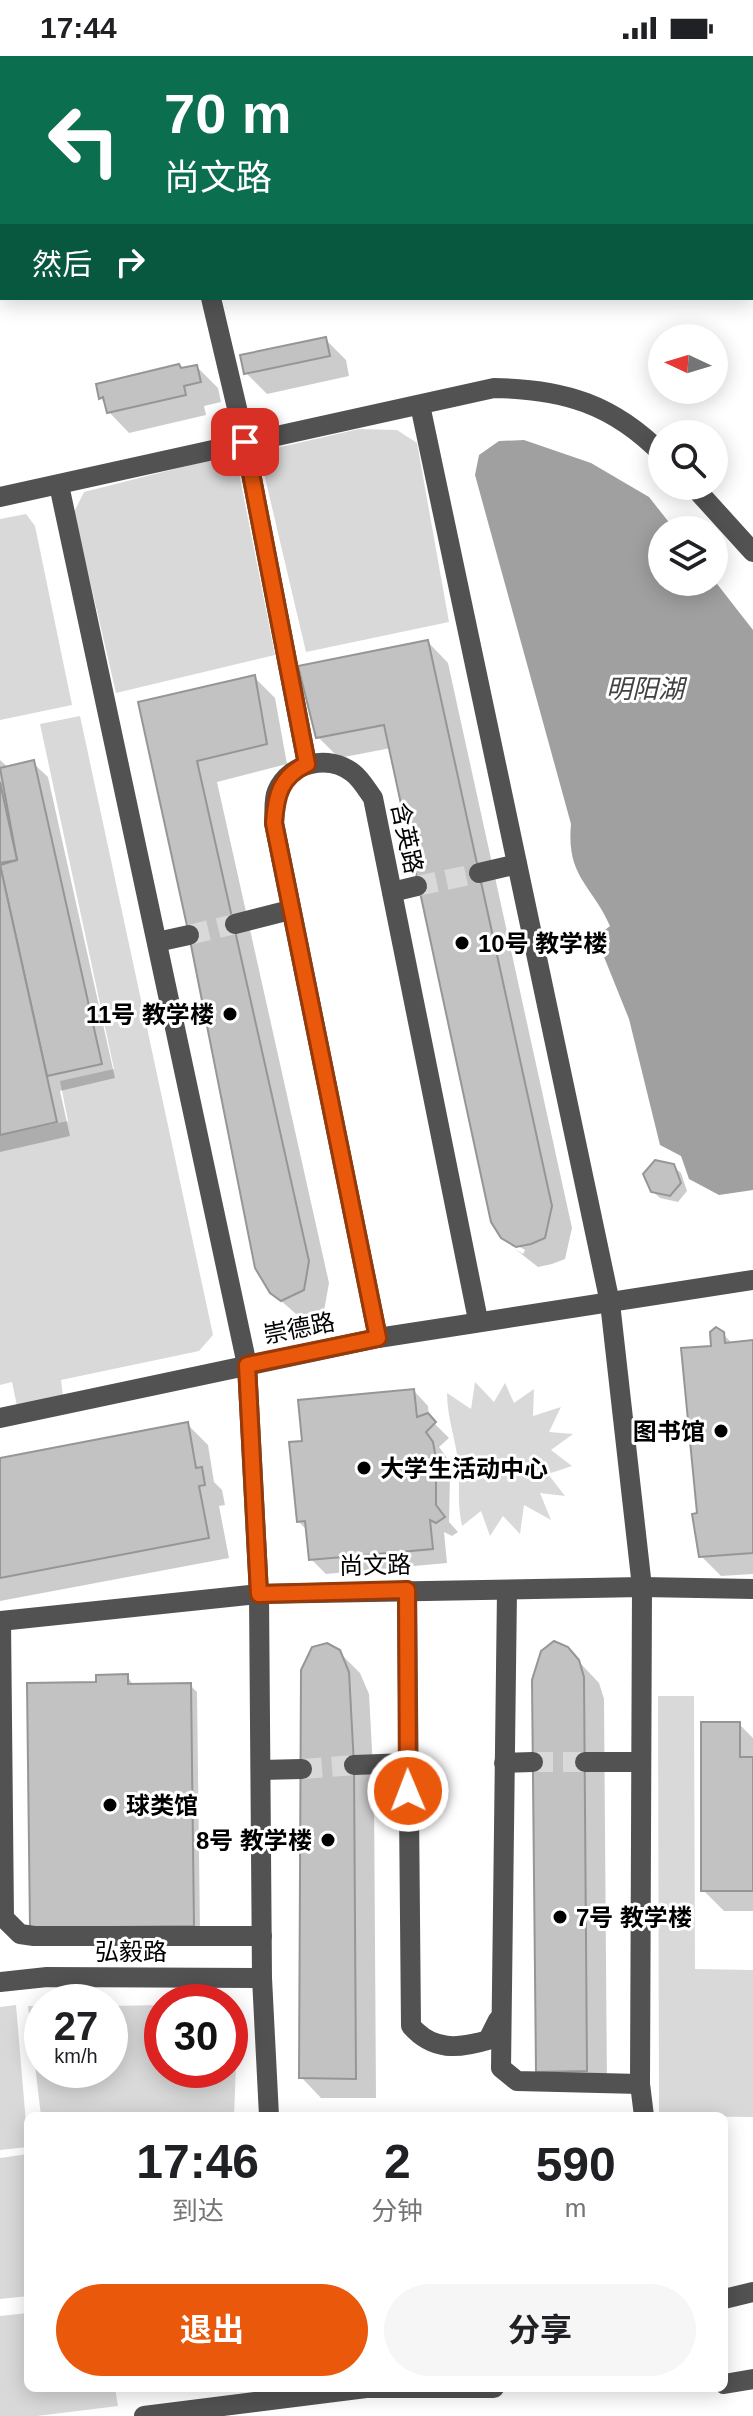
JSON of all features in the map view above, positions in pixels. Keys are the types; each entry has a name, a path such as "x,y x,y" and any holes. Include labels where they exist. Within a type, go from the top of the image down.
{"street":[{"path":"211,300 245,442 307,764 293,770 276,792 274,823 378,1338"},
{"path":"0,497 494,388 540,389 590,402 648,440"},
{"path":"420,405 610,1303 642,1587 640,2084 644,2112"},
{"path":"59,485 247,1365 259,1594 262,1978 269,2112"},
{"path":"706,500 753,552"},
{"name":"含英路","path":"307,764 336,763 354,774 373,798 478,1320"},
{"path":"479,873 517,864"},
{"path":"392,892 417,886"},
{"path":"235,924 290,910"},
{"path":"157,942 189,935"},
{"name":"崇德路","path":"0,1418 378,1338 478,1320 753,1280"},
{"name":"尚文路","path":"1,1621 259,1594 642,1587 753,1589"},
{"path":"407,1590 411,2026 424,2040 437,2046 458,2046 488,2040 499,2016"},
{"path":"507,1590 499,2016 501,2068 517,2081 640,2084"},
{"path":"1,1621 4,1918 20,1934 34,1936 262,1936"},
{"path":"504,1763 533,1762"},
{"path":"585,1762 641,1762"},
{"path":"354,1765 408,1763"},
{"path":"261,1770 302,1769"},
{"name":"弘毅路","path":"0,1982 47,1977 262,1978"},
{"path":"728,2298 753,2292"},
{"path":"728,2383 753,2379"},
{"path":"144,2416 229,2396 298,2392"}],"shaded area":[{"path":"359,429 397,430 417,443 449,622 306,652 259,452"},
{"path":"226,456 237,463 275,655 116,693 74,512 84,492"},
{"path":"26,514 35,526 72,705 0,720 0,519"},
{"path":"80,716 213,1335 199,1351 61,1380 63,1396 17,1406 12,1382 0,1385 0,1135 68,1121 60,1081 114,1069 40,724"},
{"path":"475,1382 494,1402 505,1383 514,1403 534,1389 533,1416 561,1407 549,1432 573,1434 551,1450 572,1466 548,1474 565,1496 540,1493 551,1520 524,1505 520,1534 503,1516 490,1536 481,1511 462,1526 458,1465 447,1393 471,1409"},
{"path":"658,1696 694,1696 695,1969 753,1970 753,2117 728,2117 728,2112 659,2112"},
{"path":"16,2005 25,2112 24,2147 0,2150 0,2007"},
{"path":"144,2005 144,2088 235,2088 234,2112 41,2112 38,2088 128,2088 128,2006"},
{"path":"24,2155 24,2296 0,2299 0,2158"},
{"path":"24,2313 24,2392 116,2392 118,2406 37,2416 0,2416 0,2316"}],"water":[{"name":"明阳湖","path":"524,440 591,463 648,496 664,516 648,516 648,596 726,596 753,630 753,1190 719,1195 689,1179 681,1156 660,1145 629,1019 596,937 610,926 572,857 571,824 475,475 479,455 499,441"}],"building":[{"path":"326,337 330,356 244,374 240,355"},
{"path":"179,364 181,368 197,365 201,382 184,386 186,395 107,413 103,397 99,399 96,384"},
{"name":"10号 教学楼","path":"428,640 552,1206 545,1238 516,1247 501,1238 491,1222 384,725 316,738 298,666"},
{"name":"11号 教学楼","path":"255,675 267,744 197,761 309,1261 304,1290 281,1301 270,1293 255,1268 189,935 138,702"},
{"path":"34,760 102,1064 47,1076 0,865 17,860 0,768"},
{"path":"0,782 17,860 0,863"},
{"path":"0,865 57,1122 0,1135"},
{"path":"655,1160 674,1164 681,1183 670,1196 651,1192 643,1174"},
{"name":"图书馆","path":"716,1327 724,1332 725,1343 753,1340 753,1553 699,1557 692,1514 697,1513 681,1348 711,1346 710,1332"},
{"name":"大学生活动中心","path":"414,1389 417,1417 428,1413 436,1422 426,1432 433,1442 436,1459 436,1505 445,1517 436,1523 430,1520 433,1549 309,1560 305,1521 297,1522 289,1442 302,1441 298,1400"},
{"path":"188,1422 196,1468 202,1467 205,1485 199,1486 209,1538 0,1578 0,1458"},
{"name":"7号 教学楼","path":"554,1641 568,1647 579,1660 584,1677 587,2071 536,2072 532,1680 541,1651"},
{"name":"8号 教学楼","path":"327,1643 340,1650 349,1672 354,1765 356,2079 299,2078 301,1670 312,1647"},
{"name":"球类馆","path":"128,1674 128,1684 191,1683 194,1926 30,1928 27,1683 96,1682 96,1675"},
{"path":"701,1722 740,1722 740,1757 753,1757 753,1891 701,1891"}],"tunnel":[{"path":"417,886 479,873"},
{"path":"189,935 235,924"},
{"path":"533,1762 585,1762"},
{"path":"302,1769 354,1765"}],"place":[{"name":"10号 教学楼","path":"462,943"},
{"name":"11号 教学楼","path":"230,1014"},
{"name":"图书馆","path":"721,1431"},
{"name":"大学生活动中心","path":"364,1468"},
{"name":"球类馆","path":"110,1805"},
{"name":"8号 教学楼","path":"328,1840"},
{"name":"7号 教学楼","path":"560,1917"}],"route":[{"path":"245,442 307,764 293,770 276,792 274,823 378,1338 247,1365 259,1594 407,1590 408,1791"}]}
